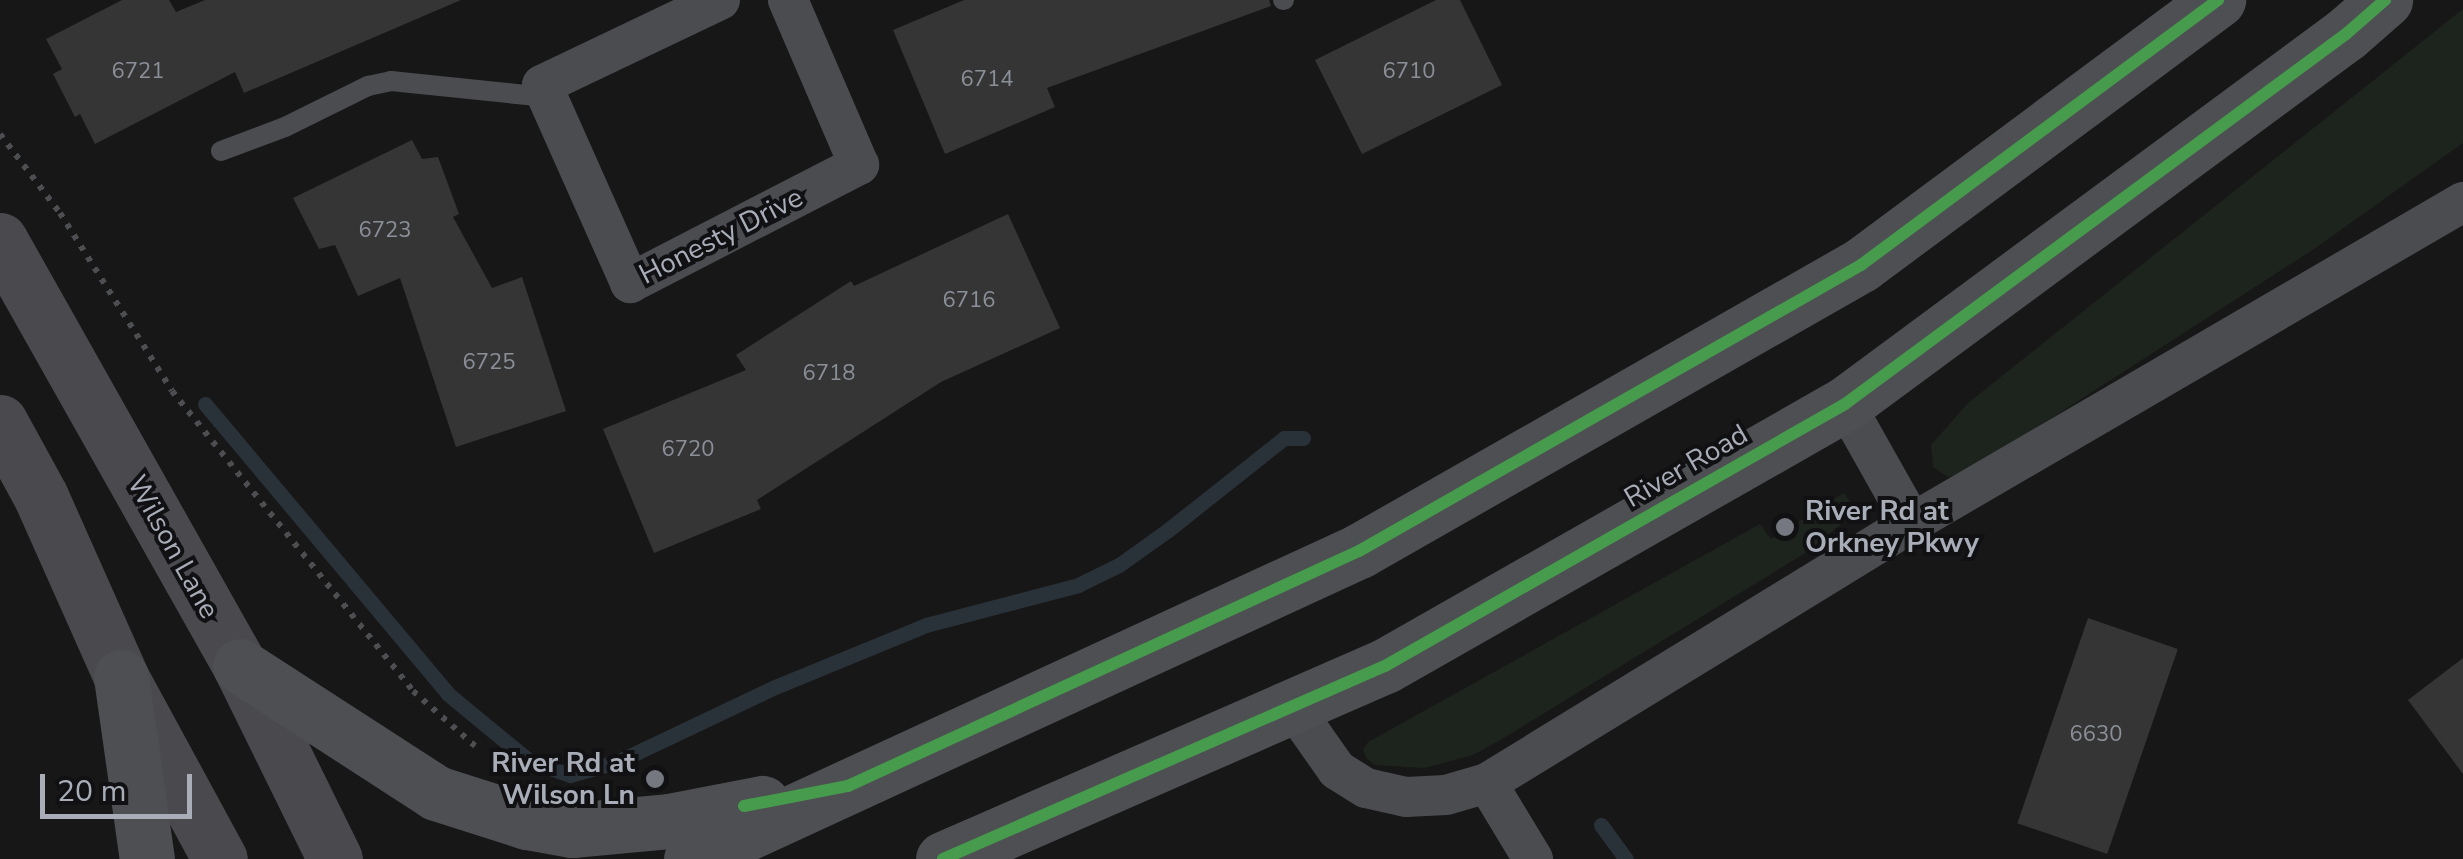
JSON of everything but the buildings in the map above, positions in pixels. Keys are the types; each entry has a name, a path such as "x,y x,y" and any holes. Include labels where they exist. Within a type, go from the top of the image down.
{"main road":[{"path":"691,859 1360,551 1861,266 2218,0"},
{"name":"River Road","path":"943,859 1385,666 1845,404 2346,34 2385,0"},
{"name":"Wilson Lane","path":"0,240 240,666 335,859"},
{"path":"0,422 41,497 121,677 220,859"},
{"path":"240,666 436,793 527,822 572,830 670,821 848,786"},
{"path":"121,677 147,859"}],"street":[{"path":"547,97 542,85 720,0"},
{"name":"Honesty Drive","path":"547,97 630,284 859,165 788,0"},
{"path":"1292,706 1337,770 1366,788 1406,797 1446,795 1487,782 1912,523 2463,202"},
{"path":"1845,404 1912,523"},
{"path":"1487,782 1533,859"}],"lane":[{"path":"221,151 285,127 368,86 390,81 547,97"}],"path":[{"path":"0,134 60,213 182,404 413,691 479,750"}],"shaded area":[{"path":"2463,9 2463,143 2314,249 1968,472 1948,477 1933,467 1931,445 1968,403"},
{"path":"1844,493 1856,512 1807,552 1502,739 1473,755 1424,768 1375,765 1367,759 1363,750 1368,742 1760,524 1771,539"}],"waterway":[{"path":"205,404 448,694 528,760 570,775 619,761 775,687 926,625 1078,585 1119,565 1284,438 1303,438"},
{"path":"1601,825 1626,859"}],"cycle path":[{"path":"744,806 848,786 1359,551 1861,265 2218,0"},
{"path":"943,859 1385,666 1845,404 2346,34 2385,0"}],"place":[{"name":"River Rd at Orkney Pkwy","path":"1785,527"},
{"name":"River Rd at Wilson Ln","path":"655,779"}]}
